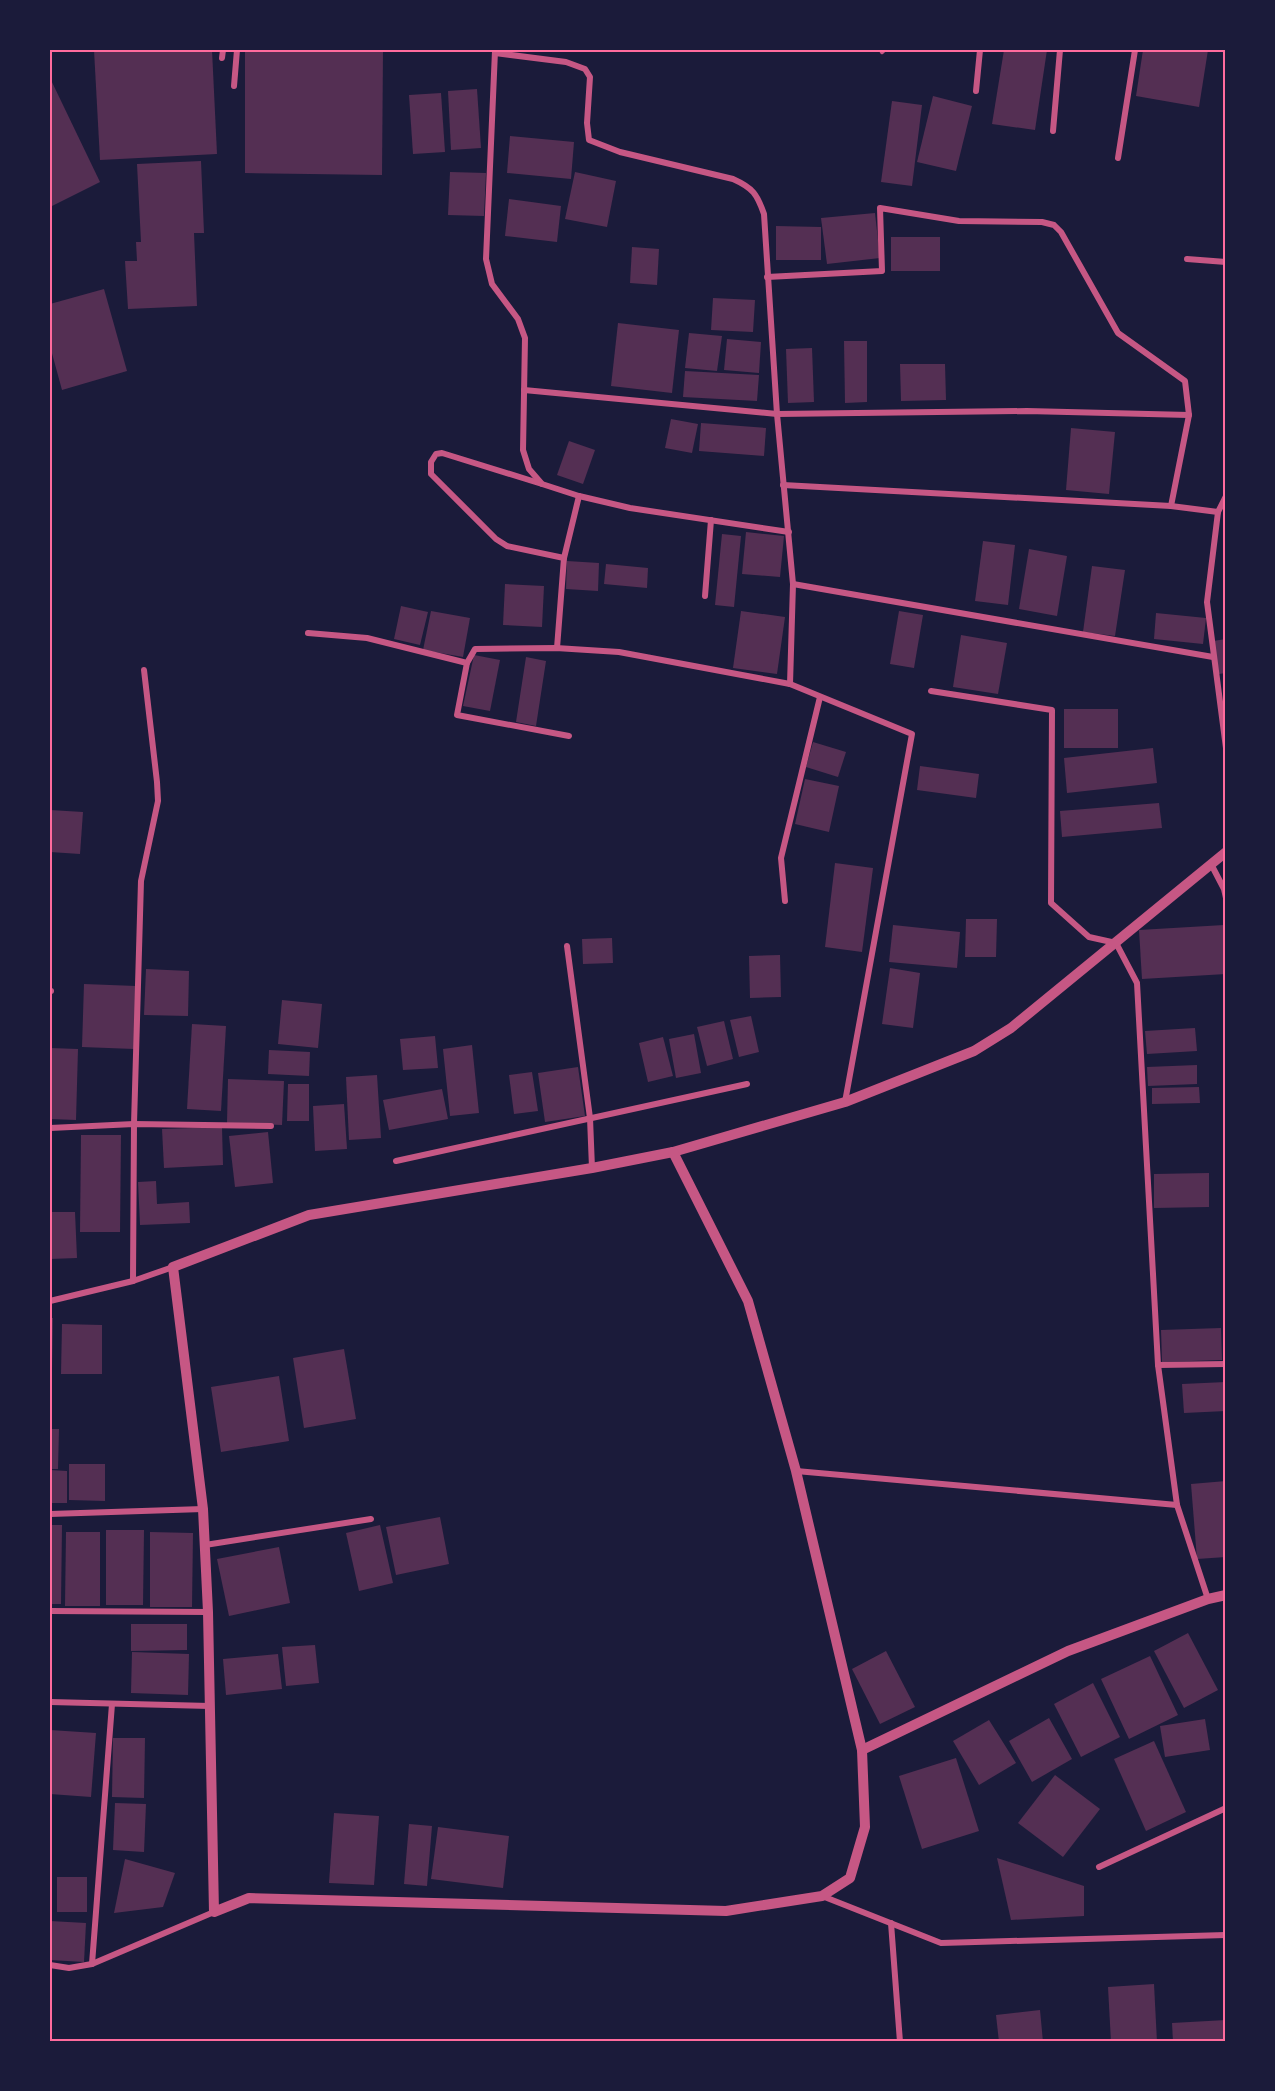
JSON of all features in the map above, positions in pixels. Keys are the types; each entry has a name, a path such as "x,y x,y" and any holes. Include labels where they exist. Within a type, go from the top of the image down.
{"street":[{"path":"222,58 223,50"},
{"path":"234,86 237,50"},
{"path":"976,90 980,50"},
{"path":"1053,131 1060,50"},
{"path":"1118,159 1135,50"},
{"path":"542,484 529,469 523,450 525,338 518,319 492,284 486,259 495,51 566,62 585,69 590,77 587,123 589,141 620,152 733,178 750,186 759,197 764,214 777,414 793,584 790,684"},
{"path":"767,277 882,271 880,208 959,221 1042,222 1054,225 1061,232 1118,333 1185,381 1189,415 1171,506"},
{"path":"1187,259 1226,262"},
{"path":"524,390 777,414 1027,411 1189,415"},
{"path":"564,558 507,546 496,539 431,474 429,469 436,454 442,453 579,496 630,508 789,532"},
{"path":"783,485 1171,506 1218,512"},
{"path":"557,648 564,558 579,496"},
{"path":"1226,496 1218,512 1207,602 1226,748"},
{"path":"705,596 711,520"},
{"path":"793,584 1213,657"},
{"path":"308,633 367,638 467,663"},
{"path":"569,736 457,715 467,663 475,649 557,648 619,652 790,684 912,734 845,1102"},
{"path":"133,1281 134,1124 141,881 158,801 158,782 144,670"},
{"path":"931,691 1052,710 1052,903 1089,937 1116,943 1137,983 1158,1365 1177,1504 1208,1599"},
{"path":"784,900 781,858 820,697"},
{"path":"50,1301 133,1281 309,1215 592,1168 673,1152 845,1102 974,1051 1011,1028 1226,852"},
{"path":"1211,864 1226,898"},
{"path":"567,946 590,1118 592,1168"},
{"path":"396,1161 747,1084"},
{"path":"50,1128 134,1124 272,1126"},
{"path":"50,1965 69,1968 92,1964 249,1898 726,1911 822,1896 850,1878 865,1827 862,1750 796,1471 748,1301 673,1152"},
{"path":"173,1267 203,1509 208,1612 214,1912"},
{"path":"1158,1365 1226,1364"},
{"path":"796,1471 1177,1504"},
{"path":"50,1514 203,1509"},
{"path":"205,1545 370,1519"},
{"path":"862,1750 1068,1651 1208,1599 1226,1595"},
{"path":"50,1611 208,1612"},
{"path":"50,1701 210,1706"},
{"path":"92,1964 112,1704"},
{"path":"1099,1867 1226,1808"},
{"path":"822,1896 941,1943 1226,1935"},
{"path":"891,1923 900,2042"}],"building":[{"path":"94,50 212,50 217,154 100,160"},
{"path":"245,50 383,50 382,175 245,173"},
{"path":"1004,50 1047,50 1035,130 992,124"},
{"path":"1143,50 1208,50 1199,107 1136,96"},
{"path":"50,78 100,182 50,207"},
{"path":"477,89 481,148 451,150 448,91"},
{"path":"441,93 445,152 413,154 409,95"},
{"path":"933,96 972,106 956,171 917,162"},
{"path":"892,101 922,105 912,186 881,182"},
{"path":"510,136 574,142 571,179 507,173"},
{"path":"201,161 204,233 194,233 197,306 128,309 125,261 137,261 136,242 141,242 137,164"},
{"path":"450,172 486,173 484,216 448,215"},
{"path":"575,172 616,181 607,227 565,219"},
{"path":"509,199 561,206 557,242 505,236"},
{"path":"875,213 880,258 827,264 821,218"},
{"path":"776,226 821,227 821,260 776,260"},
{"path":"891,237 940,237 940,271 891,271"},
{"path":"632,247 659,249 657,285 630,283"},
{"path":"104,289 127,371 62,390 50,346 50,304"},
{"path":"713,298 755,300 753,332 711,330"},
{"path":"618,323 679,330 672,393 611,386"},
{"path":"689,333 722,336 717,371 685,368"},
{"path":"727,339 761,342 759,373 724,370"},
{"path":"844,341 867,341 867,402 845,403"},
{"path":"812,348 814,402 788,403 786,349"},
{"path":"900,364 945,364 946,400 901,401"},
{"path":"685,371 759,375 757,401 683,397"},
{"path":"671,419 698,424 692,453 665,448"},
{"path":"701,423 766,428 764,456 699,451"},
{"path":"1071,428 1115,432 1109,494 1066,490"},
{"path":"569,441 595,450 583,484 557,475"},
{"path":"746,532 784,536 780,577 742,574"},
{"path":"722,534 741,536 734,607 715,605"},
{"path":"983,541 1015,545 1008,605 975,601"},
{"path":"1029,549 1067,556 1057,616 1019,609"},
{"path":"567,561 599,563 598,591 566,589"},
{"path":"606,564 648,568 647,588 604,584"},
{"path":"1092,566 1125,570 1115,636 1083,632"},
{"path":"505,584 544,586 542,627 503,625"},
{"path":"401,606 428,612 420,645 394,639"},
{"path":"431,611 470,618 463,657 423,650"},
{"path":"741,611 785,617 777,674 733,668"},
{"path":"899,611 923,615 914,668 890,664"},
{"path":"1156,613 1206,618 1203,644 1154,639"},
{"path":"961,635 1007,643 998,694 953,687"},
{"path":"1226,639 1226,673 1219,674 1213,641"},
{"path":"474,655 500,660 490,711 463,706"},
{"path":"526,657 546,661 536,726 516,722"},
{"path":"1064,709 1118,709 1118,748 1064,748"},
{"path":"813,742 846,752 838,777 806,767"},
{"path":"1153,748 1157,783 1067,793 1064,758"},
{"path":"920,766 979,774 976,798 917,790"},
{"path":"805,779 839,786 829,832 795,824"},
{"path":"1159,803 1162,828 1062,837 1060,811"},
{"path":"50,810 83,812 80,854 50,852"},
{"path":"835,863 873,868 862,952 825,947"},
{"path":"966,919 997,919 996,957 965,957"},
{"path":"893,925 960,932 957,968 889,962"},
{"path":"1224,925 1226,974 1142,979 1139,930"},
{"path":"612,938 613,963 583,964 582,939"},
{"path":"780,955 781,997 750,998 749,956"},
{"path":"890,968 920,973 913,1028 882,1024"},
{"path":"146,969 189,971 188,1016 144,1015"},
{"path":"84,984 136,986 134,1049 82,1047"},
{"path":"282,1000 322,1004 318,1048 278,1044"},
{"path":"751,1016 759,1052 739,1057 730,1020"},
{"path":"724,1021 733,1059 707,1066 697,1027"},
{"path":"192,1024 226,1026 221,1111 187,1109"},
{"path":"1195,1028 1197,1051 1147,1054 1145,1031"},
{"path":"694,1034 701,1073 676,1078 669,1039"},
{"path":"435,1036 438,1068 403,1070 400,1039"},
{"path":"663,1037 673,1076 648,1082 639,1043"},
{"path":"472,1045 479,1113 450,1116 443,1049"},
{"path":"50,1048 78,1049 76,1120 50,1119"},
{"path":"269,1050 310,1052 309,1076 268,1074"},
{"path":"1197,1065 1197,1084 1148,1086 1147,1067"},
{"path":"578,1067 585,1116 545,1122 538,1073"},
{"path":"532,1072 538,1111 514,1114 509,1075"},
{"path":"377,1075 381,1138 349,1140 346,1077"},
{"path":"228,1079 284,1081 282,1125 227,1123"},
{"path":"288,1084 309,1084 309,1121 287,1121"},
{"path":"1199,1087 1200,1103 1152,1104 1152,1088"},
{"path":"442,1089 448,1119 389,1130 383,1100"},
{"path":"344,1104 347,1149 315,1151 313,1106"},
{"path":"222,1127 223,1165 164,1168 162,1129"},
{"path":"268,1132 273,1183 235,1187 229,1136"},
{"path":"81,1135 121,1135 120,1232 80,1232"},
{"path":"1209,1173 1209,1207 1154,1208 1154,1174"},
{"path":"156,1181 157,1204 189,1202 190,1223 140,1225 138,1182"},
{"path":"50,1212 75,1212 77,1258 50,1259"},
{"path":"50,1318 53,1318 52,1369 50,1369"},
{"path":"62,1324 102,1325 102,1374 61,1374"},
{"path":"1221,1328 1222,1360 1162,1362 1161,1330"},
{"path":"344,1349 356,1419 304,1428 293,1358"},
{"path":"279,1376 289,1441 221,1452 211,1387"},
{"path":"1226,1382 1226,1411 1184,1413 1182,1384"},
{"path":"50,1429 59,1429 58,1469 50,1469"},
{"path":"69,1464 105,1464 105,1501 69,1500"},
{"path":"50,1470 67,1471 67,1503 50,1503"},
{"path":"1226,1481 1226,1557 1197,1559 1191,1484"},
{"path":"440,1517 449,1564 396,1575 386,1527"},
{"path":"50,1525 62,1525 61,1604 50,1604"},
{"path":"380,1525 393,1583 359,1591 346,1533"},
{"path":"106,1530 144,1530 143,1605 106,1605"},
{"path":"66,1532 100,1532 100,1606 65,1606"},
{"path":"150,1532 193,1533 192,1607 150,1607"},
{"path":"279,1547 290,1603 229,1616 217,1559"},
{"path":"131,1624 187,1624 187,1650 131,1651"},
{"path":"1188,1633 1218,1690 1184,1708 1154,1651"},
{"path":"315,1645 319,1683 286,1686 282,1647"},
{"path":"886,1651 915,1707 880,1724 852,1669"},
{"path":"132,1652 189,1654 188,1695 131,1693"},
{"path":"278,1654 282,1689 226,1695 223,1659"},
{"path":"1150,1656 1178,1715 1129,1739 1101,1679"},
{"path":"1093,1683 1120,1737 1081,1757 1054,1704"},
{"path":"1049,1718 1072,1759 1032,1782 1009,1741"},
{"path":"1205,1719 1210,1750 1165,1757 1160,1726"},
{"path":"989,1720 1016,1763 979,1785 953,1741"},
{"path":"50,1730 96,1733 91,1797 50,1794"},
{"path":"113,1738 145,1738 144,1798 112,1797"},
{"path":"1154,1741 1186,1812 1146,1831 1114,1759"},
{"path":"956,1758 979,1831 922,1849 899,1776"},
{"path":"1055,1775 1100,1809 1063,1857 1018,1823"},
{"path":"115,1803 146,1804 144,1852 113,1850"},
{"path":"334,1813 379,1816 374,1885 329,1883"},
{"path":"409,1824 432,1826 427,1886 404,1884"},
{"path":"438,1827 509,1836 503,1888 431,1879"},
{"path":"997,1858 1084,1886 1084,1916 1011,1920"},
{"path":"125,1859 175,1873 163,1907 114,1913"},
{"path":"57,1877 87,1877 87,1912 57,1912"},
{"path":"50,1921 86,1923 84,1962 50,1960"},
{"path":"1154,1984 1157,2042 1111,2042 1108,1987"},
{"path":"1040,2010 1043,2042 999,2042 996,2015"},
{"path":"1226,2020 1226,2042 1173,2042 1172,2023"}]}
